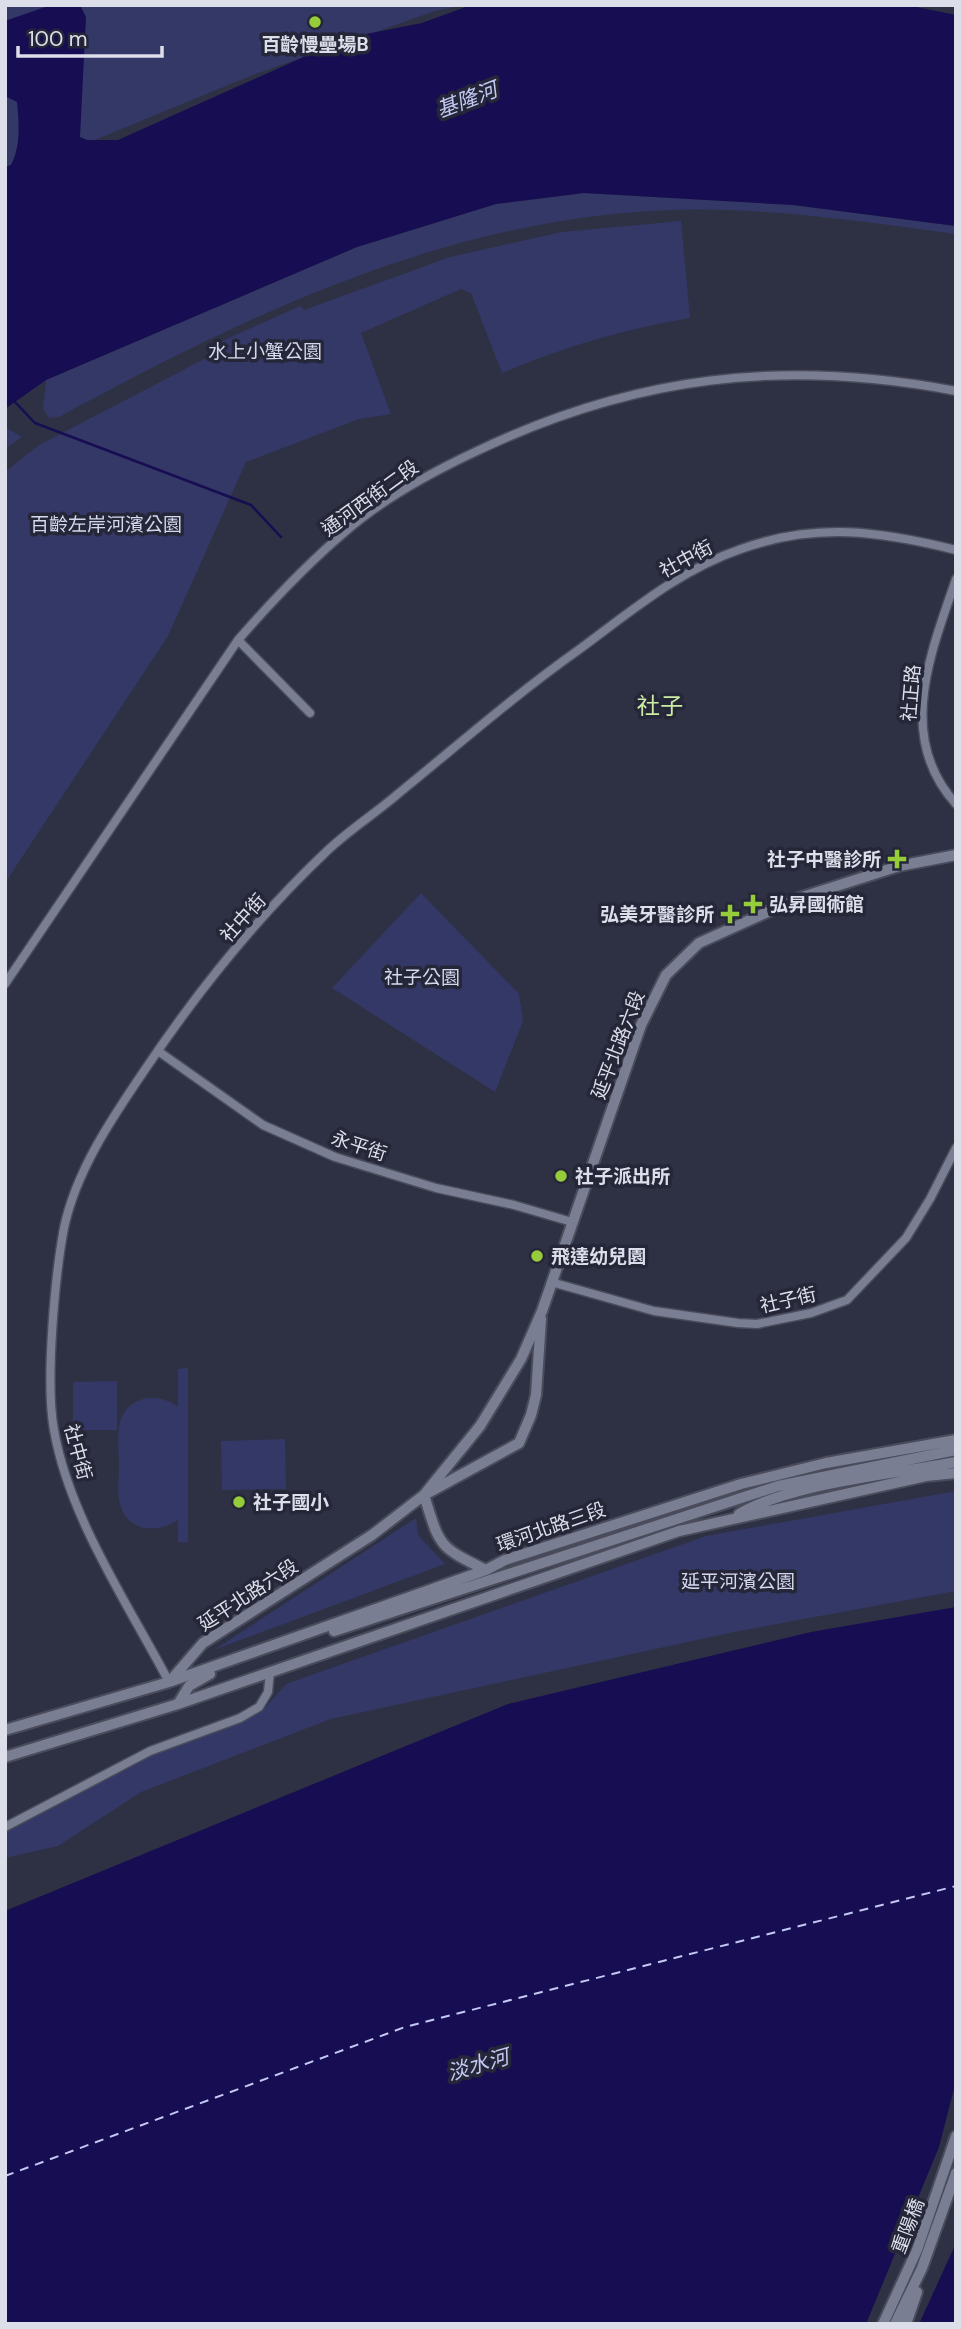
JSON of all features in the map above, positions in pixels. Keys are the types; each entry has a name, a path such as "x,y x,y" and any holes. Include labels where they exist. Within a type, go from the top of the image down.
{"main road":[{"name":"延平北路六段","path":"424,1495 482,1423 521,1359 541,1311 647,1011 666,975 684,956 713,936 796,899 899,866 956,855"},
{"name":"延平北路六段","path":"169,1682 204,1643 372,1535 424,1495 519,1443 536,1395 541,1311"},
{"name":"環河北路三段","path":"169,1682 486,1570 518,1555 741,1484 826,1463 956,1440"},
{"path":"178,1704 189,1686 201,1676 495,1576 778,1486 956,1450"},
{"path":"926,1476 956,1464"},
{"path":"734,1517 760,1502 794,1493 956,1464"},
{"path":"5,1757 178,1704 637,1544 734,1517 926,1476 956,1473"},
{"path":"424,1495 435,1534 441,1543 450,1551 486,1570"},
{"path":"5,1730 169,1682 178,1704"},
{"name":"重陽橋","path":"883,2324 917,2250 956,2137"},
{"name":"重陽橋","path":"895,2324 922,2268 956,2173"},
{"path":"906,2324 922,2268"}],"street":[{"name":"通河西街二段","path":"5,984 238,640 277,595 348,529 423,478 520,430 585,406 699,380 849,376 956,391"},
{"name":"社中街","path":"169,1682 79,1512 53,1429 52,1370 65,1226 85,1168 158,1051 205,985 265,916 328,850 537,680 684,574 742,548 817,531 886,533 956,550"},
{"name":"社正路","path":"956,579 925,674 923,734 928,762 956,804"},
{"path":"238,640 310,713"},
{"name":"永平街","path":"158,1051 263,1125 335,1157 436,1188 495,1200 572,1222"},
{"name":"社子街","path":"551,1282 654,1311 715,1320 757,1324 811,1313 847,1300 906,1238 956,1148"},
{"path":"5,1827 150,1751 240,1718 259,1707 268,1692 270,1671"}],"green space":[{"path":"12,5 467,5 435,11 250,76 5,177 5,8"},
{"path":"584,193 793,205 956,226 956,234 814,216 729,210 639,212 551,223 465,242 381,268 298,299 217,336 59,417 49,418 43,409 46,380 357,247 496,204"},
{"name":"百齡左岸河濱公園","path":"681,221 690,318 594,340 502,373 471,293 461,289 361,333 391,414 359,419 246,462 168,636 5,883 5,472 39,445 214,354 211,346 300,306 304,310 450,257 562,232"},
{"path":"5,427 22,437 5,449"},
{"name":"社子公園","path":"421,893 519,994 523,1021 495,1092 332,988"},
{"path":"188,1368 188,1542 178,1542 178,1520 161,1527 144,1528 129,1520 124,1513 119,1495 119,1433 124,1413 137,1401 162,1399 178,1407 178,1369"},
{"path":"117,1381 117,1430 73,1430 73,1382"},
{"path":"285,1439 286,1489 222,1490 221,1441"},
{"name":"延平河濱公園","path":"956,1491 956,1591 734,1632 331,1719 141,1792 58,1846 5,1858 5,1832 119,1764 264,1709 286,1684 706,1536"},
{"path":"416,1518 418,1535 445,1564 214,1650"}],"water":[{"name":"基隆河","path":"51,5 80,5 86,17 80,137 87,140 118,140 346,38 422,23 471,5 907,5 956,15 956,226 793,205 584,193 496,204 357,247 46,380 5,409 5,167 11,165 14,158 19,126 17,102 5,96 5,21"},
{"name":"淡水河","path":"956,1607 956,2321 945,2324 5,2324 5,1911 508,1704 811,1632"}],"pier":[{"path":"956,2081 956,2243 919,2324 866,2324 939,2147"}],"waterway":[{"path":"14,401 35,423 251,505 281,537"}],"ferry route":[{"path":"5,2176 405,2027 956,1886"}],"place":[{"name":"百齡慢壘場B","path":"315,22"},
{"name":"社子中醫診所","path":"897,859"},
{"name":"弘昇國術館","path":"753,904"},
{"name":"弘美牙醫診所","path":"730,914"},
{"name":"社子派出所","path":"561,1176"},
{"name":"飛達幼兒園","path":"537,1256"},
{"name":"社子國小","path":"239,1502"}],"district":[{"name":"社子","path":"660,706"}],"park label":[{"name":"水上小蟹公園","path":"265,351"}]}
